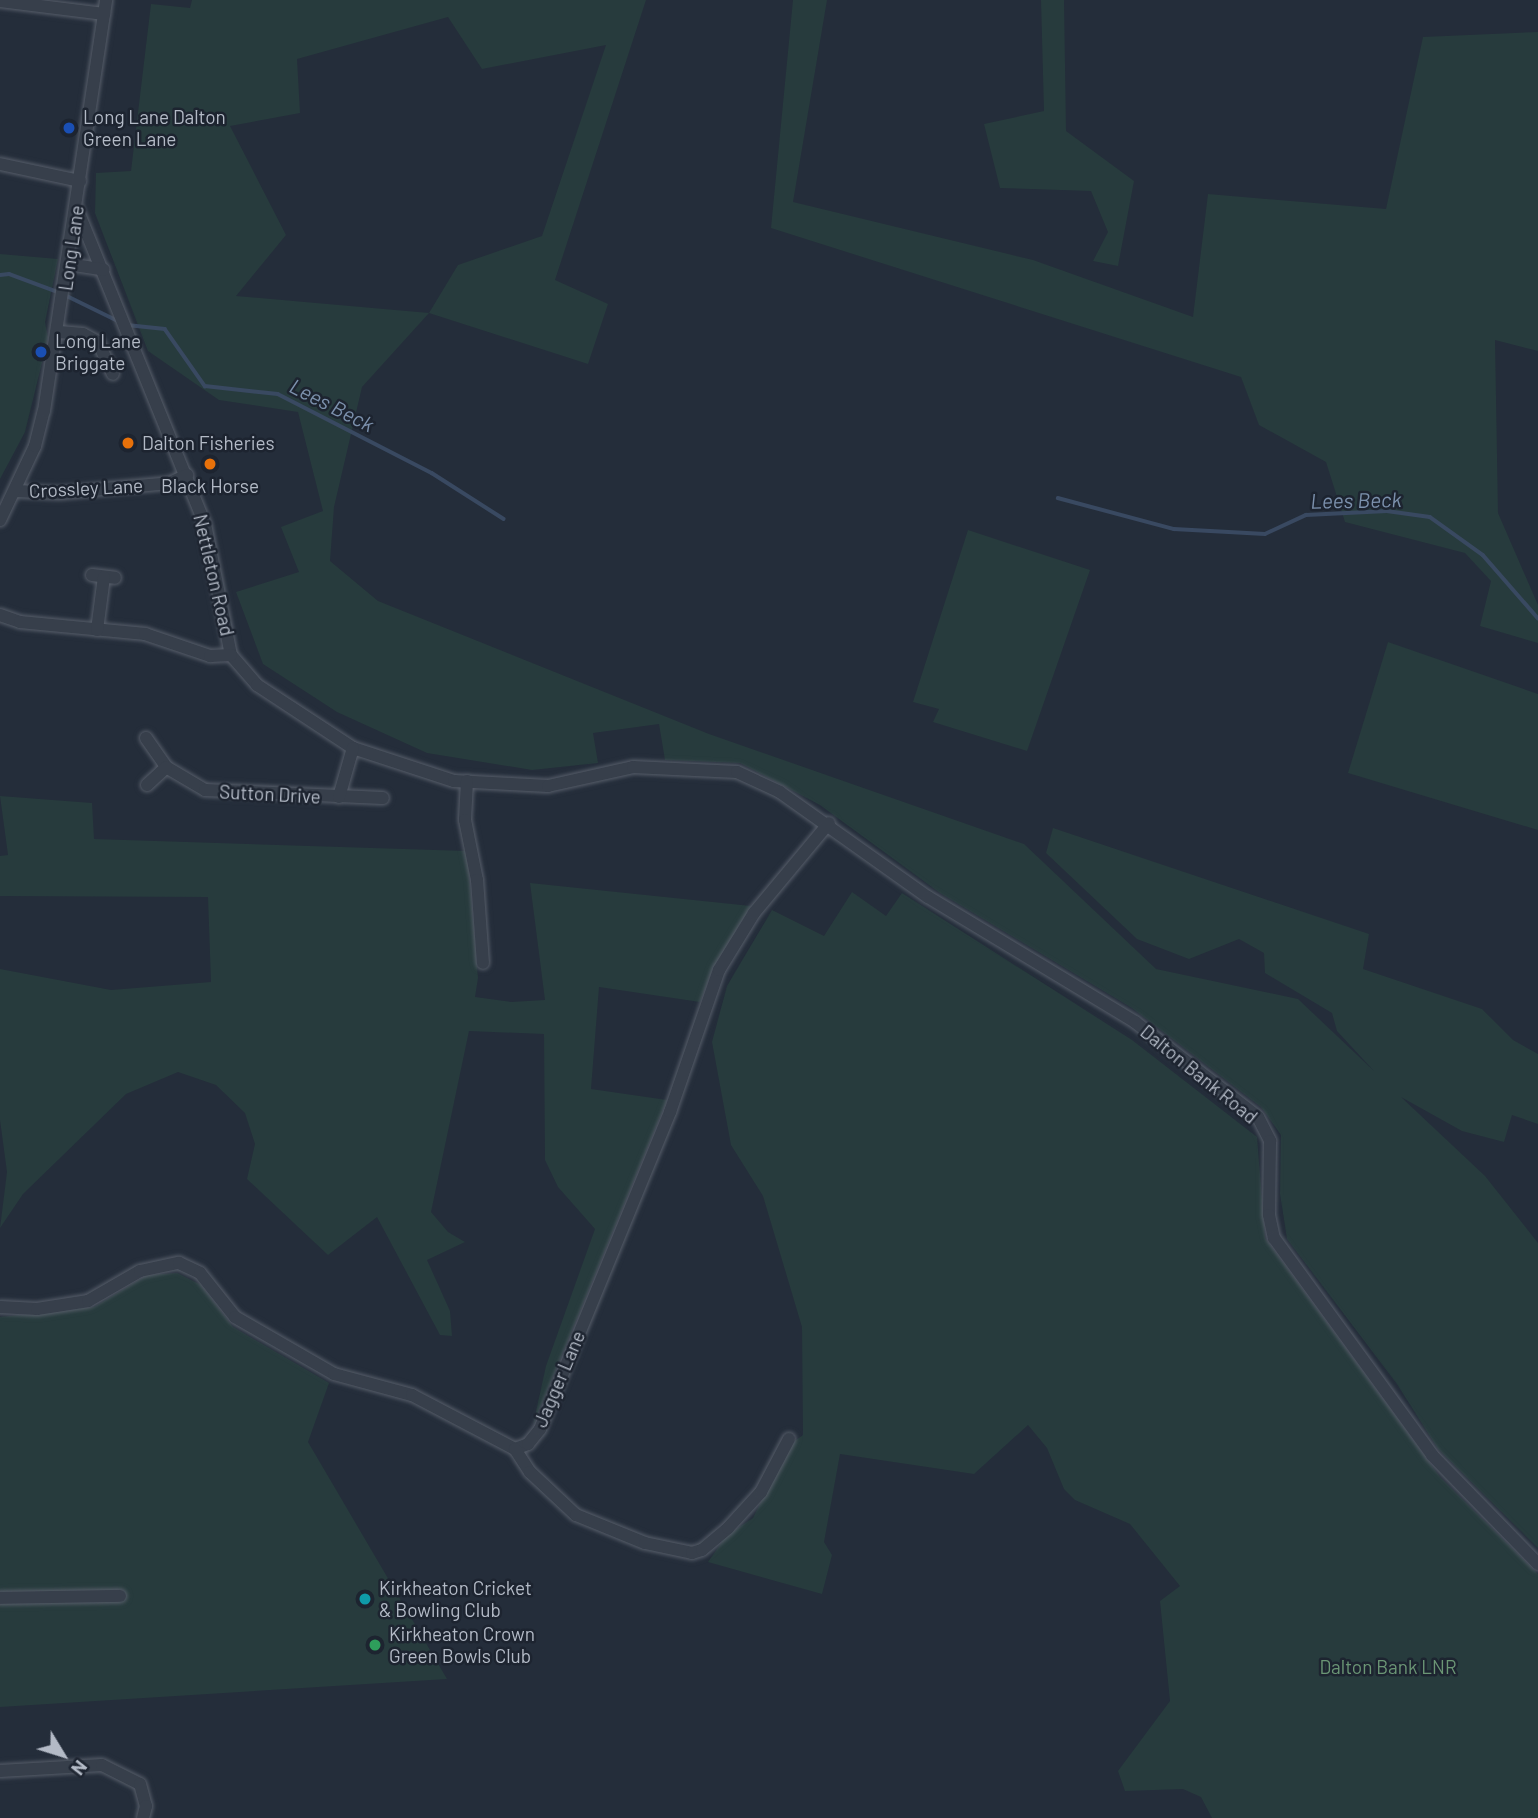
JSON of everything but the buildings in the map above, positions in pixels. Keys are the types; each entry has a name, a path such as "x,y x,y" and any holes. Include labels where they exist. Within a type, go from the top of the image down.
{"street":[{"name":"Long Lane","path":"16,491 35,446 59,332 106,0"},
{"path":"2,1 104,14"},
{"path":"0,164 80,181"},
{"name":"Nettleton Road","path":"78,209 205,524 231,654 257,685 289,709 353,748 467,781 548,786 633,767 737,772 780,792 829,823"},
{"path":"67,270 104,270"},
{"path":"59,332 83,334 98,342 113,374"},
{"name":"Crossley Lane","path":"0,520 16,491 59,493 170,483 187,475"},
{"path":"97,630 104,577"},
{"path":"0,615 20,622 145,635 210,656 231,654"},
{"name":"Sutton Drive","path":"146,738 166,767 205,790 383,798"},
{"name":"Sutton Drive","path":"339,797 353,748"},
{"path":"147,785 166,767"},
{"path":"467,781 465,820 477,880 483,963"},
{"name":"Dalton Bank Road","path":"829,823 928,897 1135,1022 1258,1117 1270,1141 1269,1215 1274,1238 1433,1455 1538,1564"},
{"name":"Jagger Lane","path":"515,1449 527,1444 540,1429 670,1112 719,970 754,912 829,823"},
{"path":"0,1307 37,1309 88,1301 140,1271 179,1263 200,1273 236,1317 334,1374 412,1395 515,1449 530,1472 576,1515 645,1543 692,1553 729,1528 761,1492 789,1439"},
{"path":"0,1598 120,1596"},
{"path":"0,1771 102,1765 140,1784 146,1806 143,1818"}],"green space":[{"path":"192,0 646,0 555,280 608,304 588,364 429,313 362,387 334,507 330,561 378,601 709,734 1024,844 1156,969 1298,999 1374,1071 1337,1031 1332,1013 1265,973 1264,953 1239,939 1189,959 1137,939 1046,853 1053,828 1369,934 1363,969 1482,1009 1513,1040 1538,1054 1538,1124 1512,1115 1504,1142 1462,1131 1401,1097 1485,1176 1538,1243 1538,1548 1438,1449 1397,1384 1287,1239 1280,1194 1281,1135 1261,1107 1132,1008 940,893 820,805 740,763 665,760 659,724 593,733 598,763 532,770 427,753 337,712 263,664 236,592 299,572 281,527 323,511 298,412 219,400 148,351 95,213 96,173 131,171 151,4 190,8","holes":["448,17 482,69 606,45 542,236 458,265 429,313 236,296 286,235 230,126 300,113 297,59"]},
{"path":"793,0 827,0 793,202 1033,260 1193,317 1208,194 1386,209 1423,37 1538,32 1538,351 1495,340 1498,513 1538,605 1538,643 1480,626 1491,581 1465,553 1345,522 1326,462 1259,425 1241,377 771,228"},
{"path":"1041,0 1064,0 1066,131 1134,181 1118,266 1093,261 1108,232 1091,191 1000,188 984,124 1044,111"},
{"path":"0,254 58,259 45,322 48,338 25,432 0,479"},
{"path":"968,530 1090,570 1027,751 933,722 939,709 913,702"},
{"path":"1388,642 1538,694 1538,830 1348,773"},
{"path":"0,796 92,803 94,839 467,851 478,978 475,997 511,1002 545,1000 530,883 751,906 713,968 700,1002 599,987 591,1089 667,1100 533,1425 546,1366 595,1229 558,1187 545,1160 544,1034 469,1031 431,1212 448,1232 465,1242 427,1260 450,1311 452,1336 440,1335 377,1217 328,1255 247,1179 255,1144 245,1113 216,1085 178,1072 126,1094 23,1194 0,1228 7,1172 0,1120 0,969 111,990 211,982 208,897 0,896 0,856 8,855"},
{"name":"Dalton Bank LNR","path":"852,892 886,916 902,893 1132,1040 1257,1137 1265,1238 1440,1477 1538,1574 1538,1818 1212,1818 1201,1797 1183,1789 1125,1791 1118,1771 1170,1701 1160,1601 1180,1586 1130,1524 1075,1500 1064,1489 1047,1448 1028,1425 974,1474 840,1454 824,1542 832,1555 822,1594 708,1562 727,1535 753,1518 789,1445 803,1435 802,1327 763,1196 731,1145 712,1042 727,986 772,910 824,936"},
{"path":"177,1273 201,1285 233,1327 329,1383 308,1442 447,1679 0,1707 0,1317 94,1307 147,1275"}],"waterway":[{"name":"Lees Beck","path":"0,275 9,274 58,292"},
{"name":"Lees Beck","path":"65,295 120,322"},
{"name":"Lees Beck","path":"127,325 165,329 205,386 278,394 432,473 504,519"},
{"name":"Lees Beck","path":"1058,498 1174,529 1265,534 1306,515 1387,511 1430,517 1483,555 1538,618"}],"place":[{"name":"Long Lane Dalton Green Lane","path":"69,128"},
{"name":"Long Lane Briggate","path":"41,352"},
{"name":"Dalton Fisheries","path":"128,443"},
{"name":"Black Horse","path":"210,464"},
{"name":"Kirkheaton Cricket & Bowling Club","path":"365,1599"},
{"name":"Kirkheaton Crown Green Bowls Club","path":"375,1645"}]}
